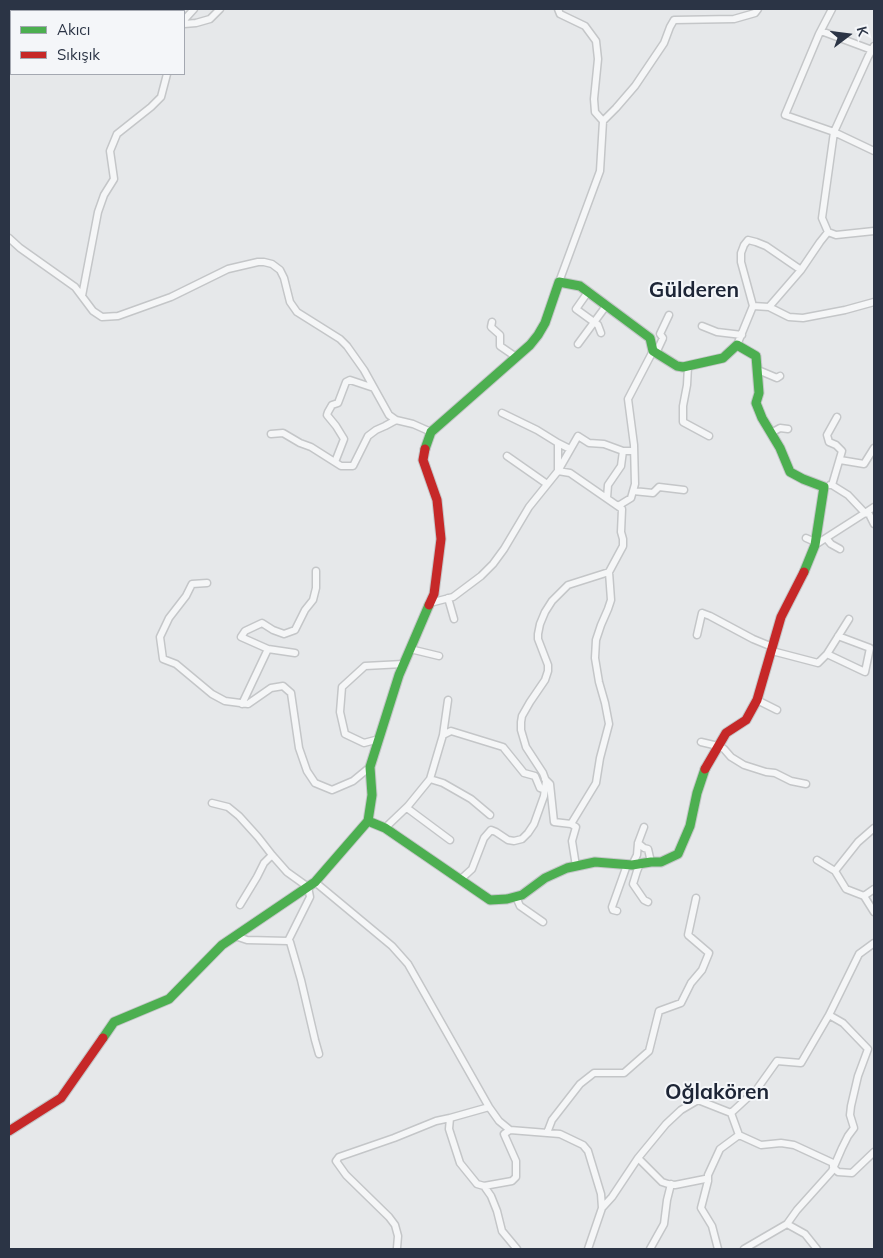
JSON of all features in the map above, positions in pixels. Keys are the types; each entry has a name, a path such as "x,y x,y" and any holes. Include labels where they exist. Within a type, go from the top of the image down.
{"street":[{"path":"185,21 194,9"},
{"path":"185,22 196,23 210,19 220,9"},
{"path":"9,1131 61,1098 114,1022 169,999 222,945 311,884 368,821 372,795 370,767 403,664 434,594 441,539 437,500 423,460 426,445 431,432 530,345 545,323 600,171 602,121 594,112 598,59 596,41 585,26 560,14 558,9"},
{"path":"602,121 635,86 664,43 674,20 734,19 755,13 758,9"},
{"path":"832,9 785,115 834,132 874,151"},
{"path":"821,31 873,48 834,132 822,218 828,232 836,235 874,232"},
{"path":"82,296 98,212 104,196 114,179 110,151 117,134 161,97 167,75"},
{"path":"769,307 828,232"},
{"path":"9,238 75,287 93,311 102,316 118,316 171,297 228,270 258,262 272,264 280,270 290,302 297,312 340,339 354,354 389,415 396,420 431,432"},
{"path":"559,282 580,286 650,338 654,352 677,366 684,367 723,358 737,345 753,306 741,262 741,254 748,240 766,246 800,270"},
{"path":"588,292 576,309 598,325 601,333"},
{"path":"753,306 769,307 789,317 798,318 845,310 874,302"},
{"path":"578,344 606,306"},
{"path":"618,506 632,498 635,484 634,451 628,399 663,338 660,334 669,315"},
{"path":"798,318 802,325"},
{"path":"492,322 491,327 500,335 500,346 516,357"},
{"path":"702,326 717,332 742,335"},
{"path":"737,345 756,356 759,393 756,403 762,418 780,448 790,472 803,479 828,486 848,495 865,513 869,514 874,524"},
{"path":"688,366 683,406 684,422 709,436"},
{"path":"758,370 777,378 780,376"},
{"path":"334,462 344,438 326,415 332,405 338,402 346,382 350,380 374,388"},
{"path":"502,414 537,430 570,449"},
{"path":"368,821 385,828 490,900 507,899 522,895 545,878 567,868 595,862 633,865 661,862 678,854 690,826 697,793 705,770 726,733 746,720 757,700 781,617 806,568 815,544 828,486 842,452 836,445 829,442 827,435 837,417"},
{"path":"271,434 283,433 311,447 341,466 353,466 368,436 396,420"},
{"path":"771,433 780,428 788,429"},
{"path":"430,603 452,597 481,576 493,564 529,507 558,471 578,436 589,443 604,444 623,451 634,451"},
{"path":"558,443 558,471"},
{"path":"840,460 864,464 874,448"},
{"path":"607,498 608,485 621,466 623,451"},
{"path":"507,456 547,484"},
{"path":"558,471 570,473 622,509 620,532 623,546 609,572 611,600 596,640 599,682 609,724 596,783 571,824"},
{"path":"633,491 653,493 659,487 684,490"},
{"path":"815,544 874,507"},
{"path":"806,538 815,544"},
{"path":"826,538 830,544 840,549"},
{"path":"295,653 268,649 241,637 245,631 262,623 284,634 295,630 305,610 313,600 316,588 316,571"},
{"path":"460,880 472,869 484,838 491,830 508,840 514,841 522,839 534,824 544,796 546,781 543,773 526,748 521,730 522,716 546,680 548,671 548,665 538,639 540,624 552,601 568,585 609,572"},
{"path":"207,583 192,584 186,596 169,618 160,637 163,659 176,664 212,694 225,701 248,704 271,688 283,686 291,694 299,748 307,771 315,783 332,790 353,782 370,767"},
{"path":"448,598 454,619"},
{"path":"697,635 702,613 770,646 772,651"},
{"path":"772,651 818,662 827,654 849,619"},
{"path":"827,654 865,672 870,648 838,636"},
{"path":"242,704 268,649"},
{"path":"410,650 439,656"},
{"path":"380,739 364,742 345,734 340,712 342,687 365,666 403,664"},
{"path":"385,828 406,808 430,779 443,735 448,700"},
{"path":"757,700 777,710"},
{"path":"443,735 451,731 503,747 524,773 535,776 540,788 545,790"},
{"path":"701,742 724,749 731,757 744,765 775,773 791,781 806,784"},
{"path":"430,779 443,783 471,799 490,815"},
{"path":"545,779 550,784 554,822 571,824 576,827 572,841 576,866"},
{"path":"212,803 228,807 239,816 287,872 311,884 392,946 408,964 498,1121 510,1130 560,1134 583,1145 588,1151 601,1194 602,1208 588,1249"},
{"path":"406,808 450,840"},
{"path":"617,911 613,910 612,907 637,855 638,843 644,827"},
{"path":"835,871 858,842 874,828"},
{"path":"638,843 648,849 651,862"},
{"path":"240,905 264,863 272,855"},
{"path":"818,860 835,871 846,889 864,896 874,912"},
{"path":"633,865 633,884 644,900 648,902"},
{"path":"288,941 310,897 311,884"},
{"path":"864,896 874,889"},
{"path":"516,897 520,906 544,922"},
{"path":"547,1133 552,1120 580,1084 594,1073 624,1073 649,1051 659,1011 681,1003 691,983 702,970 708,953 688,935 696,898"},
{"path":"235,936 247,940 288,941"},
{"path":"288,941 291,945 301,980 314,1040 319,1054"},
{"path":"731,1113 757,1089 778,1061 801,1063 829,1014 859,954 874,943"},
{"path":"744,1249 787,1224 796,1210 832,1171 845,1142 854,1128 850,1115 858,1076 871,1051 843,1023 829,1014"},
{"path":"602,1208 612,1197 638,1158 666,1124 680,1110 698,1100 731,1113 739,1135 761,1145 781,1143 794,1145 833,1163 833,1167 838,1172 852,1173 874,1152"},
{"path":"397,1248 398,1236 395,1225 346,1176 336,1161 339,1157 436,1121 490,1107"},
{"path":"450,1118 449,1129 460,1163 477,1184 484,1186 512,1181 516,1178 516,1161 504,1134 510,1130"},
{"path":"718,1249 712,1226 701,1208 708,1174 720,1149 739,1135"},
{"path":"638,1158 662,1182 675,1185 708,1181"},
{"path":"650,1249 664,1224 671,1184"},
{"path":"484,1186 497,1210 502,1231 517,1249"},
{"path":"787,1224 804,1234 817,1249"}],"traffic: fast":[{"path":"559,282 580,286 650,338 653,351 677,366 683,367 723,358 737,345 756,356 759,393 756,403 762,418 780,448 790,472 824,487 815,545 804,572"},
{"path":"425,449 431,432 530,345 545,323 559,282"},
{"path":"429,605 399,675 370,767 372,795 368,821 385,828 490,900 507,899 522,895 545,878 567,868 595,862 632,865 661,862 678,854 690,826 697,793 705,769"},
{"path":"103,1038 114,1022 169,999 222,945 315,882 368,821"}],"traffic: jam":[{"path":"425,449 423,460 437,500 441,539 434,594 429,605"},
{"path":"705,769 726,733 746,720 757,700 781,617 804,572"},
{"path":"9,1131 61,1098 103,1038"}],"district":[{"name":"Gülderen","path":"694,291"},
{"name":"Oğlakören","path":"717,1093"}]}
